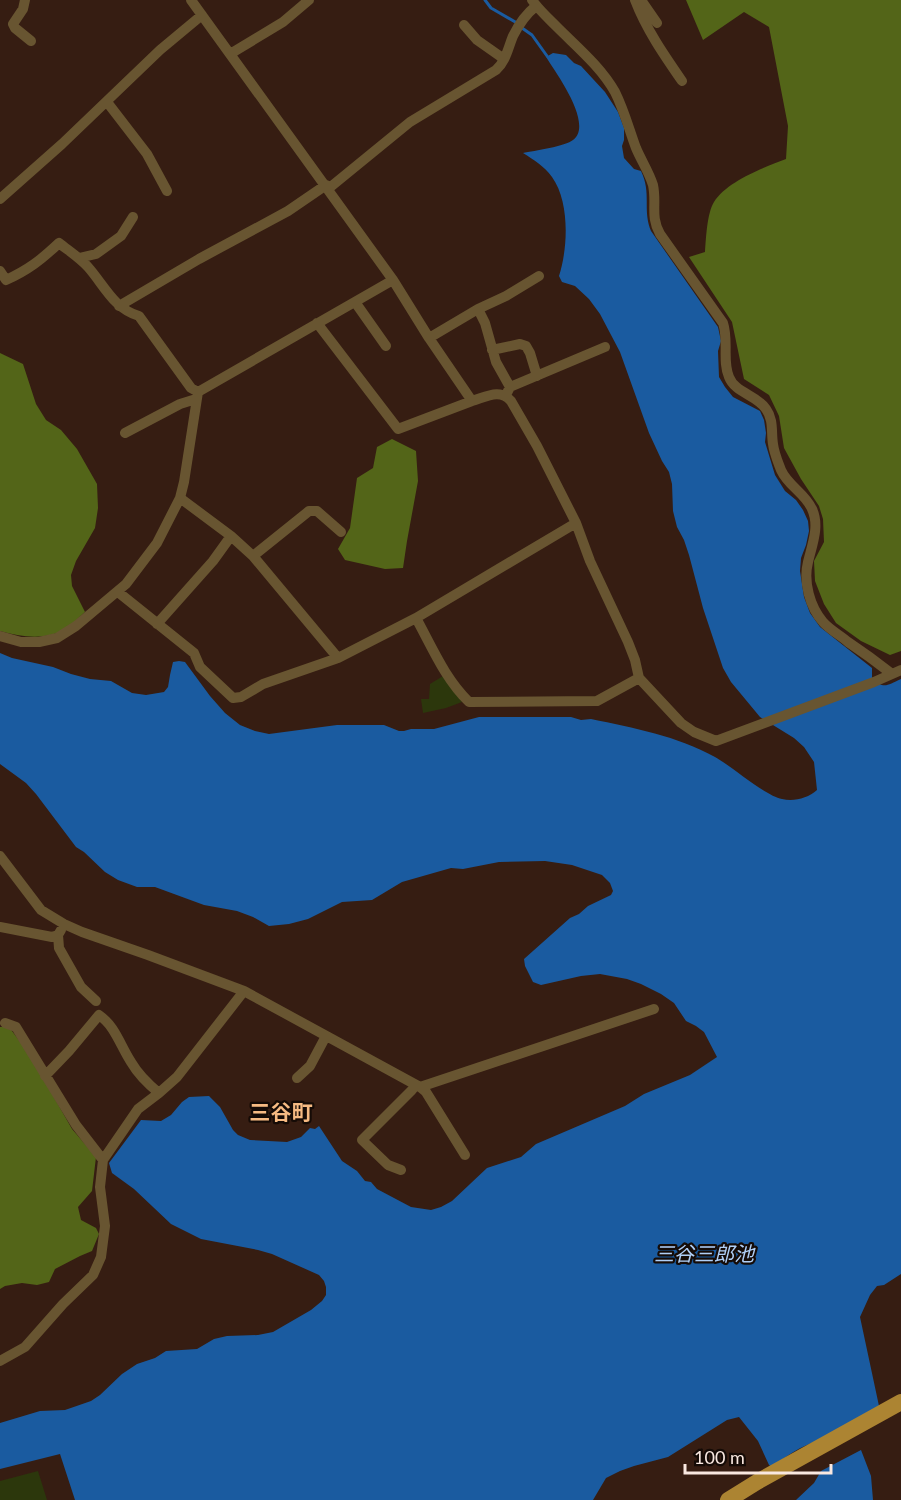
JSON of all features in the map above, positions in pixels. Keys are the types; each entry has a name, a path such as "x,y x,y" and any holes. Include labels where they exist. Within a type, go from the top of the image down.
{"main road":[{"path":"728,1500 901,1402"}],"street":[{"path":"25,0 23,9 13,24 31,41"},
{"path":"192,0 393,280 472,401"},
{"path":"230,54 283,22 309,0"},
{"path":"635,0 661,50 682,81"},
{"path":"641,0 657,23"},
{"path":"119,306 327,187 410,122 489,74 501,65 513,35 534,3 589,58 614,90 650,178 655,198 653,215 655,225 723,323 726,333 728,374 731,381 766,409 772,426 773,446 781,470 790,485 809,502 814,512 815,534 806,570 807,586 816,612 825,624 897,672"},
{"path":"0,199 201,15"},
{"path":"464,25 477,40 504,59"},
{"path":"107,102 147,154 167,191"},
{"path":"79,258 96,254 121,236 133,217"},
{"path":"0,272 6,280 18,275 38,263 59,243 89,268 119,306 139,316 197,396 180,498 157,543 126,584 76,627 57,638 39,642 21,642 0,636"},
{"path":"429,338 539,276"},
{"path":"125,433 197,396 393,280"},
{"path":"355,302 386,346"},
{"path":"478,309 485,323 496,362 511,401 537,446 576,524 594,571 628,642 639,678 681,723 694,732 716,741 897,672"},
{"path":"317,323 398,429 472,401 508,391 605,347"},
{"path":"492,350 520,344 526,346 537,376"},
{"path":"180,498 231,536 253,556 338,658"},
{"path":"253,556 309,511 316,511 341,532"},
{"path":"118,592 194,653 200,667 233,698 241,697 264,684 338,658 416,618 576,524"},
{"path":"157,624 213,561 231,536"},
{"path":"416,618 457,691 469,702 597,701 639,678"},
{"path":"0,856 41,910 64,924 244,991 418,1086 426,1092 465,1155"},
{"path":"64,924 58,935 59,948 81,987 96,1001"},
{"path":"0,927 51,937 58,935"},
{"path":"0,1361 25,1347 63,1304 93,1275 101,1257 105,1226 100,1187 103,1160 138,1110 177,1077 244,991"},
{"path":"401,1170 388,1165 362,1140 418,1086 654,1009"},
{"path":"45,1076 99,1015 113,1028 144,1081 159,1094"},
{"path":"5,1023 16,1027 76,1125 103,1160"},
{"path":"297,1077 310,1066 326,1036"}],"green space":[{"path":"686,0 901,0 901,651 890,655 861,641 836,623 824,604 815,581 814,561 824,542 823,519 819,506 784,448 779,416 769,395 744,379 732,322 689,257 705,252 710,213 720,194 737,181 786,159 788,126 769,27 744,12 703,40"},
{"path":"0,353 23,364 36,404 46,420 61,430 77,449 97,484 98,508 95,528 76,561 71,575 72,586 85,612 67,628 51,635 25,636 0,631"},
{"path":"392,439 416,451 418,481 403,568 385,569 345,560 338,549 350,528 357,478 373,468 377,447"},
{"path":"443,676 462,702 423,713 421,699 429,699 430,684"},
{"path":"0,1027 9,1027 30,1055 72,1129 96,1157 92,1191 78,1207 81,1220 96,1228 99,1234 92,1251 55,1269 49,1282 37,1285 22,1283 0,1289"},
{"path":"38,1471 47,1500 0,1500 0,1481"}],"water":[{"name":"三谷三郎池","path":"553,53 566,55 581,66 605,92 618,112 624,128 622,146 624,158 634,169 641,171 644,179 647,216 651,231 718,327 721,341 718,351 719,377 733,397 760,411 764,420 765,442 775,475 785,491 796,500 808,521 809,531 801,558 800,571 804,597 810,613 820,627 872,668 872,678 876,682 886,685 901,679 901,1274 884,1285 877,1286 870,1295 860,1317 879,1406 818,1441 788,1455 772,1467 758,1441 739,1417 727,1420 668,1457 634,1466 606,1478 593,1500 75,1500 60,1454 0,1469 0,1423 40,1411 65,1410 91,1401 137,1364 155,1358 166,1351 197,1349 214,1339 227,1336 273,1332 311,1310 326,1295 324,1281 319,1275 272,1254 201,1239 171,1224 134,1189 112,1173 109,1163 141,1120 161,1121 171,1115 189,1097 209,1096 220,1107 233,1130 250,1140 287,1142 301,1137 310,1128 315,1129 319,1126 342,1161 357,1171 365,1181 371,1182 377,1189 411,1207 431,1210 452,1201 487,1168 521,1157 536,1144 690,1075 717,1057 704,1032 686,1021 674,1003 641,984 600,974 541,985 533,982 524,959 570,918 611,895 613,891 610,883 602,875 572,865 545,861 499,862 463,869 451,868 402,882 372,900 342,902 308,919 269,926 237,911 204,905 155,887 137,887 118,880 76,847 26,783 0,764 0,653 90,679 111,681 132,693 146,695 164,692 168,687 173,662 185,662 225,713 240,725 269,734 337,725 384,725 399,731 434,729 479,717 591,719 655,733 686,743 715,757 775,797 801,799 817,790 814,762 804,747 794,738 760,717 731,682 723,668 703,608 689,555 677,527 669,472 649,433 620,352 600,314 589,299 575,286 562,282 559,276 566,225 562,199 549,173 523,153 564,144 573,140 578,132 579,123 571,98 546,57"},
{"path":"861,1450 871,1476 873,1500 796,1500 814,1483 821,1471"}],"waterway":[{"path":"485,0 491,8 517,23"},
{"path":"522,28 532,35 547,56"}],"district":[{"name":"三谷町","path":"281,1111"}]}
